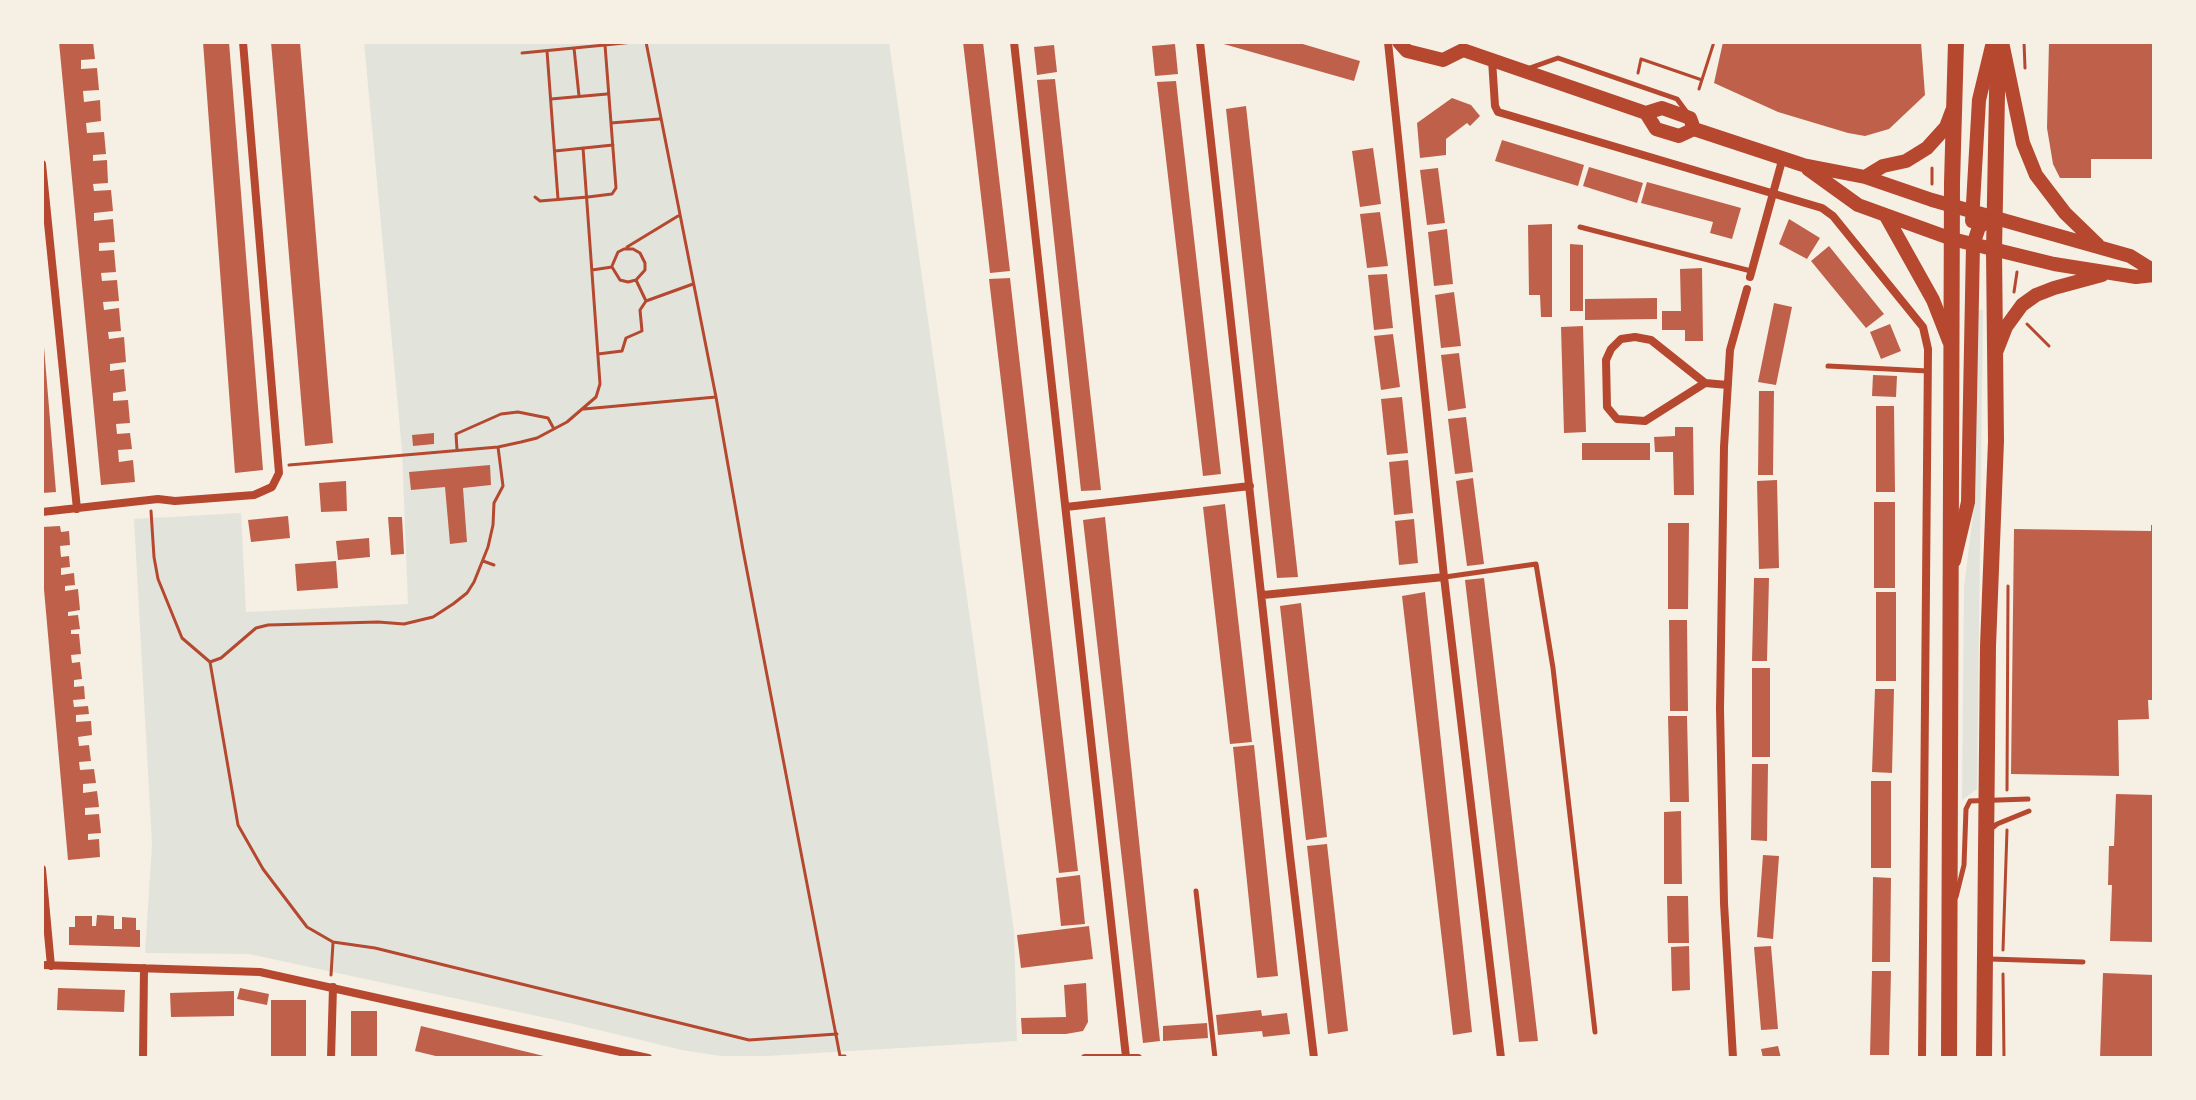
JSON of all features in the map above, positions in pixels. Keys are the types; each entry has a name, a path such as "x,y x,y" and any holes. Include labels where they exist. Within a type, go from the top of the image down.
{"highway":[{"path":"1949,1058 1952,239 1956,42"},
{"path":"1984,1058 1986,800 1995,455 1997,42"}],"main road":[{"path":"1399,42 1407,51 1443,60 1461,46 1646,113 1662,108 1692,124 1803,165 1865,177 1973,212 2130,256 2154,273"},
{"path":"1952,239 1967,231 1973,212 1979,100 1997,42"},
{"path":"1997,42 2023,143 2036,175 2065,213 2099,246"},
{"path":"1865,177 1883,166 1906,161 1927,148 1946,127 1953,103"},
{"path":"1646,113 1656,129 1679,136 1692,124"},
{"path":"1803,165 1858,205 1952,239 2111,274 2136,277 2154,273"},
{"path":"1886,216 1933,300 1949,341 1952,362"},
{"path":"1951,577 1968,502 1973,245 1979,227 1994,217"},
{"path":"1995,358 2006,327 2022,305 2054,288 2111,274"}],"street":[{"path":"42,512 158,499 175,501 254,495 272,487 279,473 243,42"},
{"path":"1014,42 1126,1057"},
{"path":"1200,42 1314,1058"},
{"path":"1388,42 1444,577 1501,1058"},
{"path":"1492,58 1498,112 1822,208 1833,216 1920,321 1928,341 1922,1058"},
{"path":"1751,274 1783,157"},
{"path":"42,164 77,509"},
{"path":"1733,1058 1724,903 1721,724 1724,447 1730,350 1747,289"},
{"path":"1705,383 1645,421 1617,419 1607,407 1606,360 1621,339 1635,337 1651,340 1705,383 1728,385"},
{"path":"1066,507 1250,486"},
{"path":"1263,595 1444,577"},
{"path":"42,869 46,965 260,972 648,1058"},
{"path":"143,1058 144,968"},
{"path":"331,1058 333,987"},
{"path":"1085,1058 1138,1058"}],"lane":[{"path":"1526,69 1558,58 1677,99 1692,124"},
{"path":"1580,227 1751,274"},
{"path":"1828,366 1928,371"},
{"path":"1444,577 1536,564 1553,668 1595,1032"},
{"path":"1949,926 1964,865 1966,809 1970,801 2028,799"},
{"path":"1986,837 1997,824 2029,811"},
{"path":"1196,891 1215,1058"},
{"path":"1985,959 2083,962"}],"path":[{"path":"522,53 633,42"},
{"path":"646,42 840,1056 845,1058"},
{"path":"1699,89 1714,42"},
{"path":"544,43 558,200"},
{"path":"535,197 540,201 588,197 612,194 616,188 605,45"},
{"path":"574,48 579,96"},
{"path":"1641,59 1702,80"},
{"path":"551,99 609,94"},
{"path":"611,123 660,119"},
{"path":"555,151 613,145"},
{"path":"278,466 498,447 537,438 584,409 596,397 600,384 583,148"},
{"path":"1932,168 1932,187"},
{"path":"624,249 633,249 643,257 645,270 636,280 628,282 620,280 614,273 613,259 624,249 679,216"},
{"path":"592,270 612,267"},
{"path":"2013,295 2017,273"},
{"path":"636,280 646,301"},
{"path":"598,354 622,351 626,338 642,331 640,310 646,301 693,284"},
{"path":"2027,324 2049,346"},
{"path":"584,409 716,397"},
{"path":"457,450 456,434 501,414 518,412 548,418 554,429"},
{"path":"210,662 221,658 256,628 268,625 378,622 404,624 433,617 467,593 483,561 493,525 494,503 503,486 498,447"},
{"path":"152,515 158,579 182,638 210,662 238,825 263,869 307,927 333,942 375,948 749,1040 837,1034"},
{"path":"483,561 494,565"},
{"path":"2007,790 2008,583"},
{"path":"2003,945 2007,827"},
{"path":"333,942 333,987"},
{"path":"2003,969 2004,1058"}],"shaded area":[{"path":"364,42 889,42 1014,932 1017,1041 734,1058 682,1050 249,954 145,953 152,844 134,519 241,513 246,612 408,604 402,450"},
{"path":"1976,310 1983,310 1977,789 1962,800 1964,587 1974,507"}],"building":[{"path":"59,42 93,42 95,59 81,60 81,69 97,68 99,90 83,91 84,102 100,100 101,121 86,123 87,133 104,132 106,154 93,155 93,161 107,160 108,183 93,184 94,191 111,190 113,211 94,213 94,221 113,219 115,242 99,243 99,251 114,250 116,272 101,273 102,281 117,280 119,301 103,302 104,310 119,308 121,331 108,332 109,339 124,337 126,362 110,364 110,371 124,369 126,391 113,393 113,401 128,400 130,423 116,424 117,434 130,433 132,449 118,450 119,462 133,460 135,482 101,485"},
{"path":"203,42 229,42 263,470 235,473"},
{"path":"271,42 300,42 333,443 305,446"},
{"path":"963,42 983,42 1010,271 990,273"},
{"path":"1296,42 1360,61 1354,81 1220,43"},
{"path":"1723,42 1921,42 1925,95 1889,129 1865,136 1848,133 1778,112 1714,83"},
{"path":"2049,42 2154,42 2154,159 2091,159 2091,178 2060,178 2053,164 2047,128"},
{"path":"1175,44 1178,74 1155,76 1152,46"},
{"path":"1054,45 1057,72 1037,75 1034,47"},
{"path":"1055,79 1101,490 1081,491 1037,80"},
{"path":"1176,81 1221,474 1203,476 1157,82"},
{"path":"1452,98 1471,105 1480,116 1470,126 1467,123 1446,139 1446,155 1420,158 1417,123"},
{"path":"1246,106 1298,577 1277,578 1226,109"},
{"path":"1502,140 1584,165 1578,186 1495,161"},
{"path":"1373,148 1381,204 1360,207 1352,151"},
{"path":"1589,167 1643,183 1637,203 1583,186"},
{"path":"1438,168 1445,223 1427,225 1420,170"},
{"path":"1647,182 1741,208 1732,239 1710,233 1713,222 1641,203"},
{"path":"1380,212 1388,266 1367,268 1360,214"},
{"path":"1789,219 1820,238 1807,259 1779,244"},
{"path":"1552,224 1552,317 1541,317 1540,295 1529,295 1528,225"},
{"path":"1447,229 1453,284 1434,286 1428,232"},
{"path":"1570,244 1583,245 1583,311 1570,311"},
{"path":"1829,246 1884,314 1866,328 1811,261"},
{"path":"1702,268 1703,341 1685,341 1685,330 1662,330 1662,311 1681,311 1680,269"},
{"path":"1387,274 1393,328 1374,330 1368,275"},
{"path":"1010,278 1078,871 1059,873 989,279"},
{"path":"1454,292 1461,346 1441,348 1435,295"},
{"path":"1657,298 1657,319 1585,320 1585,299"},
{"path":"1774,303 1792,307 1776,385 1758,382"},
{"path":"1890,324 1901,351 1881,359 1870,332"},
{"path":"1583,326 1586,432 1564,433 1561,327"},
{"path":"1393,334 1400,387 1381,390 1374,336"},
{"path":"42,347 56,492 42,493"},
{"path":"1459,353 1466,408 1448,411 1441,355"},
{"path":"1873,375 1897,376 1896,397 1872,396"},
{"path":"1759,391 1774,391 1773,475 1758,475"},
{"path":"1402,397 1408,453 1387,455 1381,399"},
{"path":"1876,406 1894,406 1895,492 1876,492"},
{"path":"1466,417 1473,472 1455,474 1448,419"},
{"path":"1675,427 1693,427 1694,495 1674,495 1673,452 1655,452 1654,437 1675,436"},
{"path":"434,433 434,444 413,446 412,435"},
{"path":"1582,443 1650,443 1650,460 1582,460"},
{"path":"1408,460 1413,513 1394,515 1389,462"},
{"path":"490,465 491,485 463,488 467,542 450,544 445,487 411,490 409,472"},
{"path":"1473,478 1484,564 1467,566 1456,481"},
{"path":"1777,480 1779,568 1759,569 1757,481"},
{"path":"346,481 347,511 321,512 319,483"},
{"path":"1874,502 1895,502 1895,588 1874,588"},
{"path":"1225,504 1252,742 1230,744 1203,507"},
{"path":"288,516 290,538 251,542 248,520"},
{"path":"388,517 402,517 404,554 391,555"},
{"path":"1105,517 1160,1041 1143,1043 1083,520"},
{"path":"1414,519 1418,563 1399,565 1395,521"},
{"path":"1668,523 1689,523 1688,609 1668,609"},
{"path":"2151,525 2154,525 2154,700 2148,700 2149,719 2118,720 2119,776 2011,774 2014,529 2151,531"},
{"path":"60,526 61,532 69,531 70,545 60,546 61,557 69,556 70,567 61,568 61,575 74,573 75,585 65,586 65,591 78,589 80,610 68,612 68,616 78,615 80,629 71,630 71,634 79,634 81,654 71,655 72,663 80,662 82,679 74,680 74,687 84,686 85,699 73,700 74,707 88,706 89,714 76,715 76,722 91,721 92,735 78,737 79,746 89,745 91,761 79,762 80,770 94,769 96,783 83,784 83,793 97,791 99,807 85,808 85,815 99,814 101,833 88,834 88,840 99,839 100,857 68,860 42,567 42,527"},
{"path":"369,538 370,557 338,560 336,541"},
{"path":"336,561 338,588 297,591 295,564"},
{"path":"1484,578 1538,1041 1519,1042 1465,580"},
{"path":"1754,578 1769,578 1767,661 1752,661"},
{"path":"1425,592 1472,1032 1453,1035 1402,596"},
{"path":"1876,592 1896,592 1896,681 1876,681"},
{"path":"1301,603 1327,837 1306,840 1280,606"},
{"path":"1669,620 1687,620 1688,711 1670,711"},
{"path":"1752,668 1770,668 1770,757 1752,757"},
{"path":"1875,689 1894,689 1892,773 1872,772"},
{"path":"1668,716 1687,716 1689,802 1670,802"},
{"path":"1254,745 1278,976 1257,978 1233,747"},
{"path":"1752,764 1768,764 1767,841 1751,840"},
{"path":"1871,781 1891,781 1891,868 1871,868"},
{"path":"2116,794 2154,795 2154,942 2110,941 2112,885 2108,885 2109,846 2114,846"},
{"path":"1681,811 1682,884 1664,884 1664,812"},
{"path":"1327,844 1348,1031 1328,1034 1307,846"},
{"path":"1763,855 1779,856 1773,939 1757,937"},
{"path":"1080,875 1085,924 1061,926 1056,878"},
{"path":"1873,877 1891,878 1890,962 1872,962"},
{"path":"1667,896 1688,896 1689,943 1668,943"},
{"path":"97,915 114,916 114,929 122,929 122,917 136,918 140,947 69,945 69,927 75,927 75,916 92,916 92,926 96,926"},
{"path":"1089,926 1093,959 1021,968 1017,935"},
{"path":"1689,946 1690,990 1672,991 1671,947"},
{"path":"1771,946 1778,1029 1761,1030 1754,947"},
{"path":"1872,971 1891,971 1889,1055 1870,1055"},
{"path":"2103,973 2154,975 2154,1058 2100,1058"},
{"path":"1086,983 1088,1022 1083,1031 1022,1034 1021,1018 1066,1017 1064,985"},
{"path":"58,988 125,990 124,1012 57,1010"},
{"path":"240,988 269,994 267,1005 237,999"},
{"path":"234,991 234,1016 171,1017 170,993"},
{"path":"271,1000 306,1000 306,1058 271,1058"},
{"path":"1261,1010 1262,1016 1287,1013 1290,1034 1263,1037 1262,1031 1218,1035 1216,1015"},
{"path":"351,1011 377,1011 377,1058 351,1058"},
{"path":"1207,1023 1208,1038 1163,1041 1163,1026"},
{"path":"421,1026 548,1058 444,1058 415,1051"},
{"path":"1778,1046 1781,1058 1763,1058 1761,1049"}]}
